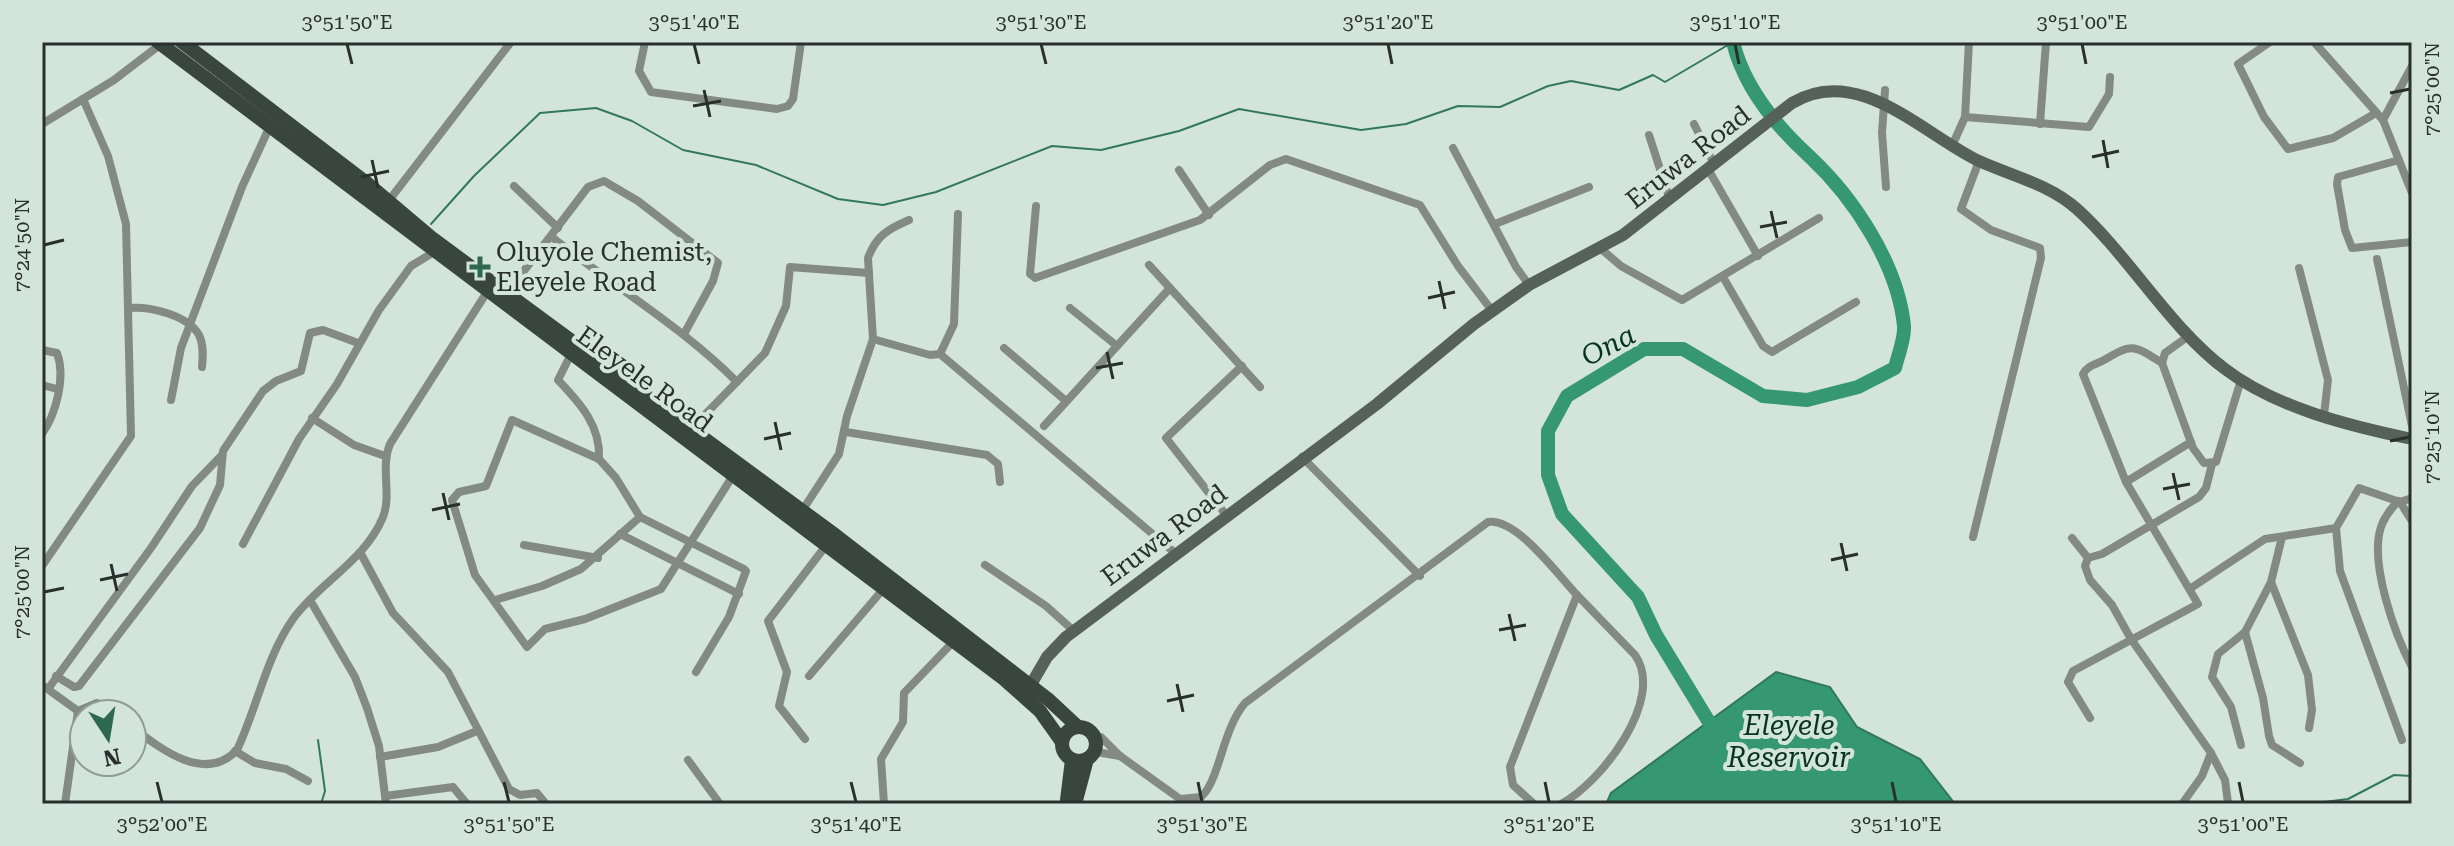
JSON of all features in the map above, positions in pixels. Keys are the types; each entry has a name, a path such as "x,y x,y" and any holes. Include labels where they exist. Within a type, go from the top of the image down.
{"main road":[{"name":"Eleyele Road","path":"182,42 487,292 885,587 919,607"},
{"name":"Eleyele Road","path":"160,43 269,128 388,210"},
{"name":"Eruwa Road","path":"1027,693 1047,657 1175,553 1529,285 1600,248 1670,200 1792,103 1809,95 1833,91 1884,105 1979,161 2032,182 2076,209 2190,335 2241,380 2324,415 2412,439"},
{"name":"Eleyele Road","path":"431,246 507,293 802,511 1027,693"},
{"name":"Eleyele Road","path":"944,627 954,641 1027,693"},
{"path":"1027,693 1049,700 1078,727 1089,730 1096,740 1084,759 1067,804"},
{"path":"1027,693 1062,742 1064,753 1084,759"},
{"path":"1062,742 1065,733 1078,727"},
{"path":"1075,804 1084,759"}],"street":[{"path":"388,210 511,42"},
{"path":"645,42 639,71 651,92 777,109 788,106 793,99 801,42"},
{"path":"1952,146 1965,117 1969,42"},
{"path":"2040,124 2046,42"},
{"path":"2270,42 2238,64 2264,117 2288,149 2333,138 2376,113"},
{"path":"2314,42 2383,120 2412,193"},
{"path":"42,124 83,99 160,43"},
{"path":"2383,120 2411,70"},
{"path":"1965,117 2089,127 2109,94 2110,77"},
{"path":"1885,90 1882,133 1886,187"},
{"path":"42,566 131,436 126,224 108,156 83,99"},
{"path":"1694,124 1711,167 1758,256"},
{"path":"171,400 175,369 242,187 269,128"},
{"path":"1649,135 1670,200"},
{"path":"1453,148 1516,267 1529,285"},
{"path":"1036,206 1030,274 1035,278 1158,238 1209,215 1278,160 1291,160 1420,205 1458,266 1493,312"},
{"path":"2399,160 2338,177 2340,200 2352,248 2412,242"},
{"path":"1973,537 2019,359 2042,251 2028,242 1991,230 1961,209 1961,200 1979,161"},
{"path":"1179,170 1209,215"},
{"path":"507,293 588,187 593,182 604,181 638,201 716,259 718,268 713,281 684,334"},
{"path":"514,186 558,228"},
{"path":"1495,224 1589,187"},
{"path":"940,354 954,324 958,214"},
{"path":"1600,248 1675,299 1688,298 1819,218"},
{"path":"802,511 831,468 846,432 847,416 873,339 868,258 876,240 909,220"},
{"path":"552,237 684,334 737,382"},
{"path":"243,544 312,418 337,384 358,343 411,266 431,246"},
{"path":"2377,259 2412,426"},
{"path":"1149,265 1260,387"},
{"path":"690,430 765,353 786,306 790,267 869,273"},
{"path":"2299,268 2328,380 2324,415"},
{"path":"1723,277 1763,346 1772,352 1856,302"},
{"path":"1044,426 1170,288"},
{"path":"148,738 175,757 198,765 223,761 235,751 290,623 360,552 384,514 385,456 410,408 487,292"},
{"path":"129,308 157,309 192,327 201,342 202,367"},
{"path":"1070,308 1117,346"},
{"path":"68,704 45,687 151,548 192,486 221,456 263,391 276,381 301,371 310,333 323,330 358,343"},
{"path":"2162,363 2165,353 2190,335"},
{"path":"873,339 930,355 940,354 1175,553"},
{"path":"2090,718 2068,676 2131,639 2196,608 2197,598 2151,528 2126,482 2086,388 2084,370 2122,348 2131,347 2141,349 2162,363 2191,442 2204,463 2212,464"},
{"path":"1004,348 1066,401"},
{"path":"42,350 57,353 61,368 55,410 42,434"},
{"path":"571,354 558,380 574,397 600,437 599,459"},
{"path":"1226,515 1166,438 1242,366"},
{"path":"2228,803 2225,780 2211,753 2131,639 2112,605 2090,580 2085,563 2088,558 2151,528 2199,497 2206,488 2212,464 2216,462 2241,380"},
{"path":"42,385 57,389"},
{"path":"312,418 354,445 385,456"},
{"path":"696,672 739,594 744,569 689,543 640,517 616,478 599,459 512,420 486,486 475,486 453,497 452,503 475,575 527,647 545,629 585,619 661,589 689,543 734,474"},
{"path":"846,432 987,455 998,464 1000,482"},
{"path":"2126,482 2191,442"},
{"path":"56,676 74,687 79,686 184,550 216,498 222,472 221,456"},
{"path":"1302,457 1420,576"},
{"path":"2402,740 2340,571 2336,528 2359,488 2399,502 2412,521"},
{"path":"2412,498 2399,502 2380,529 2378,554 2398,637 2412,667"},
{"path":"495,600 554,581 598,558 640,517"},
{"path":"1096,740 1101,737 1120,756 1180,799 1199,801 1208,788 1230,724 1245,703 1420,576 1488,522 1497,521 1513,528 1643,666 1645,679 1638,715 1624,740 1579,792 1561,804"},
{"path":"2191,588 2265,539 2336,528"},
{"path":"620,534 739,594"},
{"path":"2241,745 2231,707 2212,677 2218,654 2245,632 2271,582 2282,537"},
{"path":"2072,538 2088,558"},
{"path":"805,739 778,703 787,672 768,621 828,543"},
{"path":"524,545 598,558"},
{"path":"360,552 393,613 448,672 509,789 520,795 537,793 546,804"},
{"path":"985,565 1046,606 1075,632"},
{"path":"2271,582 2308,675 2312,710 2309,728"},
{"path":"809,676 885,587"},
{"path":"1534,804 1513,785 1510,767 1577,595"},
{"path":"310,600 329,628 336,650 355,677 376,734 386,800 453,787 467,804"},
{"path":"2245,632 2272,745 2300,763"},
{"path":"884,804 881,759 903,722 904,693 954,641"},
{"path":"380,757 438,747 477,731"},
{"path":"235,751 255,763 286,769 308,781"},
{"path":"1084,759 1096,752 1120,756"},
{"path":"2182,804 2202,776 2211,753"},
{"path":"688,760 717,803"},
{"path":"65,804 69,778"}],"water":[{"name":"Eleyele Reservoir","path":"1776,672 1830,687 1857,727 1920,759 1955,804 1606,804 1611,793"}],"waterway":[{"path":"431,224 474,176 540,113 596,108 632,121 683,150 756,165 838,199 883,205 936,192 1052,146 1101,150 1179,131 1239,109 1361,130 1406,124 1458,106 1500,107 1548,86 1571,81 1619,90 1653,75 1665,82 1733,42"},
{"name":"Ona","path":"1724,730 1709,722 1656,635 1638,597 1562,514 1548,475 1548,431 1567,396 1644,349 1683,349 1763,396 1807,400 1858,387 1895,368 1904,326 1900,303 1883,257 1842,192 1763,105 1745,75 1733,42"},
{"path":"318,740 325,791 321,804"},
{"path":"2308,804 2348,799 2394,775 2412,776"}],"place":[{"name":"Oluyole Chemist, Eleyele Road","path":"480,267"}]}
